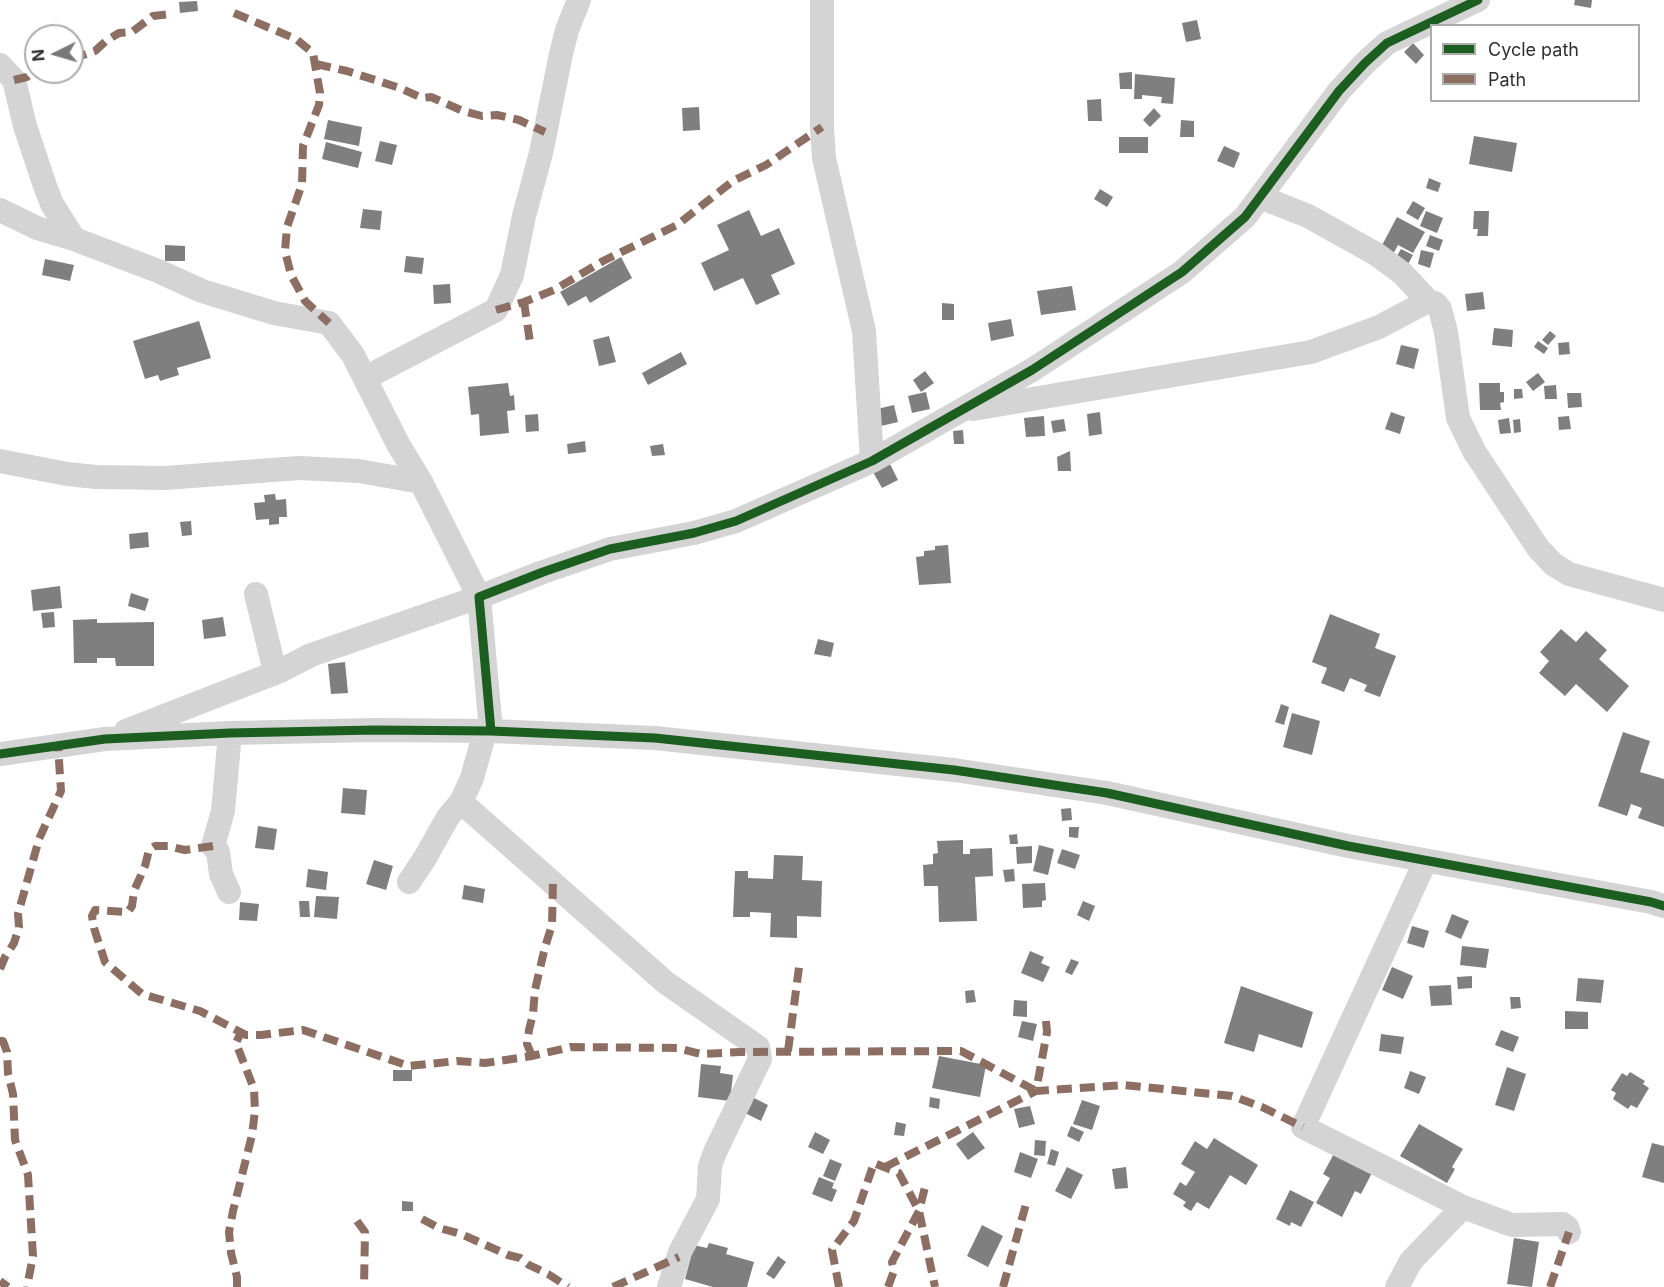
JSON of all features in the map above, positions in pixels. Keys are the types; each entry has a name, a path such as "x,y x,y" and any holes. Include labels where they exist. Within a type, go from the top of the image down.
{"street":[{"path":"365,378 496,310 512,275 561,54 567,30 579,0"},
{"path":"822,0 824,158 864,330 872,461"},
{"path":"105,740 275,672 311,655 610,549 694,533 735,521 872,461 1032,369 1182,273 1245,217 1340,91 1365,63 1387,43 1478,0"},
{"path":"0,65 14,80 25,126 45,186 52,204 74,239"},
{"path":"1260,197 1308,216 1376,254 1402,273 1428,301 1436,303 1440,309 1446,332 1458,418 1474,451 1538,548 1553,564 1569,574 1664,600"},
{"path":"0,210 37,228 74,239 202,291 274,313 329,323 353,356 398,444 421,482 479,597 488,732 461,802 441,827 409,882"},
{"path":"960,412 1311,352 1379,327 1428,301"},
{"path":"0,461 67,474 96,477 165,478 299,468 359,471 421,482"},
{"path":"256,594 275,672"},
{"path":"0,754 105,740 230,733 375,730 654,738 954,770 1107,793 1425,862 1664,906"},
{"path":"229,892 221,874 218,852 213,846 223,811 230,733"},
{"path":"461,802 665,982 758,1047 760,1059 715,1152 710,1166 708,1199 680,1252 669,1287"},
{"path":"1425,862 1302,1127 1463,1207 1512,1225 1563,1224 1569,1232"},
{"path":"1397,1287 1411,1261 1463,1207"}],"building":[{"path":"1575,0 1592,0 1591,8 1574,5"},
{"path":"197,1 198,11 180,13 179,2"},
{"path":"1197,20 1201,39 1186,42 1182,23"},
{"path":"1413,43 1424,55 1416,64 1404,52"},
{"path":"1132,72 1132,89 1120,89 1119,73"},
{"path":"1135,74 1175,78 1173,104 1161,103 1162,97 1142,95 1142,99 1134,99"},
{"path":"1101,99 1102,121 1088,121 1087,100"},
{"path":"699,107 700,130 683,131 682,108"},
{"path":"1154,108 1161,116 1150,127 1143,120"},
{"path":"328,120 362,127 359,146 324,139"},
{"path":"1181,120 1194,121 1194,137 1180,137"},
{"path":"1474,136 1517,143 1512,172 1469,164"},
{"path":"1119,137 1148,137 1148,153 1119,153"},
{"path":"380,141 397,145 392,165 375,161"},
{"path":"326,142 362,152 358,168 322,159"},
{"path":"1224,146 1240,153 1234,168 1217,161"},
{"path":"1429,178 1441,183 1438,192 1426,188"},
{"path":"1100,189 1113,197 1107,207 1094,199"},
{"path":"1413,201 1425,208 1418,220 1406,213"},
{"path":"363,209 382,211 380,230 360,228"},
{"path":"749,210 761,236 779,228 795,264 771,275 780,294 756,305 743,278 714,291 701,263 729,250 717,225"},
{"path":"1426,211 1443,218 1437,233 1420,226"},
{"path":"1474,211 1489,211 1488,236 1477,236 1478,229 1473,229"},
{"path":"1397,217 1425,232 1413,253 1398,245 1392,256 1380,249"},
{"path":"1430,235 1443,240 1439,251 1426,246"},
{"path":"165,245 185,246 185,261 165,261"},
{"path":"1401,249 1413,255 1407,266 1395,259"},
{"path":"1421,250 1434,253 1430,268 1418,264"},
{"path":"406,256 424,258 422,274 404,272"},
{"path":"621,257 632,278 590,303 586,296 568,306 560,292"},
{"path":"45,259 74,265 70,281 42,275"},
{"path":"450,284 451,303 434,304 433,285"},
{"path":"1072,286 1076,310 1041,315 1037,291"},
{"path":"1483,292 1485,309 1467,311 1465,294"},
{"path":"942,303 954,304 954,320 942,320"},
{"path":"1011,319 1014,336 991,341 988,323"},
{"path":"199,321 211,358 177,368 179,375 160,381 158,375 145,379 133,341"},
{"path":"1494,328 1513,330 1512,347 1492,345"},
{"path":"1550,331 1556,336 1548,345 1542,340"},
{"path":"609,336 616,362 599,366 593,340"},
{"path":"1538,341 1548,348 1544,354 1534,347"},
{"path":"1569,342 1570,354 1559,355 1558,343"},
{"path":"1401,345 1419,349 1414,369 1396,364"},
{"path":"681,352 687,364 648,385 642,373"},
{"path":"925,371 934,383 921,392 913,380"},
{"path":"1538,373 1545,382 1533,391 1526,382"},
{"path":"508,383 510,396 514,395 515,410 507,411 509,433 480,436 479,414 471,415 468,387"},
{"path":"1479,383 1500,383 1500,392 1504,392 1504,402 1500,403 1501,410 1480,410"},
{"path":"1556,385 1557,399 1545,399 1544,386"},
{"path":"1514,389 1522,389 1523,398 1514,399"},
{"path":"926,392 930,409 912,413 908,396"},
{"path":"1567,393 1581,393 1582,407 1568,408"},
{"path":"894,405 898,422 881,426 877,409"},
{"path":"1100,412 1102,434 1089,436 1087,414"},
{"path":"1391,412 1405,417 1400,434 1385,429"},
{"path":"538,414 539,431 526,432 525,415"},
{"path":"1044,416 1045,436 1026,437 1024,418"},
{"path":"1569,416 1571,429 1559,430 1558,417"},
{"path":"1509,418 1511,433 1500,434 1498,420"},
{"path":"1064,419 1066,431 1053,433 1051,421"},
{"path":"1520,419 1521,432 1514,433 1513,420"},
{"path":"963,430 964,444 954,444 953,431"},
{"path":"585,441 586,452 568,454 567,444"},
{"path":"663,444 665,455 652,456 650,446"},
{"path":"1070,451 1071,471 1058,471 1057,457"},
{"path":"890,464 898,480 882,488 873,472"},
{"path":"275,494 276,500 286,499 287,517 279,517 279,524 269,525 269,519 256,520 254,503 265,502 264,495"},
{"path":"191,521 192,535 182,536 180,522"},
{"path":"148,532 149,547 130,549 129,534"},
{"path":"948,545 951,583 919,585 916,557 924,556 924,551 935,550 935,546"},
{"path":"60,586 62,608 33,611 31,590"},
{"path":"131,593 149,599 145,611 128,606"},
{"path":"54,612 55,627 43,628 41,613"},
{"path":"1330,614 1380,634 1375,648 1396,656 1380,697 1364,691 1367,685 1350,678 1344,692 1321,683 1327,668 1312,662"},
{"path":"223,617 226,636 204,639 202,620"},
{"path":"97,619 97,623 154,622 154,666 116,666 115,658 97,658 97,663 74,663 73,620"},
{"path":"1561,629 1576,642 1586,631 1607,650 1599,659 1629,686 1607,712 1576,684 1565,696 1539,673 1549,661 1540,652"},
{"path":"818,639 834,643 831,657 814,654"},
{"path":"345,662 348,693 331,694 328,664"},
{"path":"1281,704 1289,707 1284,725 1275,722"},
{"path":"1292,713 1320,721 1312,755 1283,747"},
{"path":"1623,732 1650,741 1640,772 1664,779 1664,827 1638,818 1642,808 1631,804 1627,816 1598,806"},
{"path":"343,788 367,790 365,815 341,813"},
{"path":"1071,808 1072,820 1062,821 1061,809"},
{"path":"258,826 277,829 274,850 255,848"},
{"path":"1069,827 1079,827 1078,838 1069,837"},
{"path":"1017,834 1018,844 1010,844 1009,835"},
{"path":"963,840 963,854 970,854 970,849 992,848 993,876 975,877 977,921 939,922 938,886 924,886 923,865 933,864 933,854 938,853 937,841"},
{"path":"1039,845 1054,849 1048,875 1033,871"},
{"path":"1032,846 1032,863 1017,864 1016,847"},
{"path":"1062,849 1080,855 1075,869 1057,863"},
{"path":"774,855 803,856 802,880 822,881 821,917 797,916 797,938 770,937 771,913 750,912 750,917 733,917 735,871 748,871 748,878 773,879"},
{"path":"374,860 393,866 386,890 366,884"},
{"path":"308,869 328,872 326,890 306,887"},
{"path":"1014,869 1015,881 1005,882 1003,870"},
{"path":"1045,883 1046,900 1042,901 1042,907 1023,908 1022,884"},
{"path":"464,885 485,889 483,903 462,899"},
{"path":"316,896 339,897 337,919 314,917"},
{"path":"299,901 309,901 310,917 300,917"},
{"path":"1083,901 1095,906 1089,921 1077,915"},
{"path":"240,902 259,904 257,921 239,920"},
{"path":"1452,914 1469,921 1461,939 1445,932"},
{"path":"1412,926 1429,931 1424,948 1407,943"},
{"path":"1462,946 1489,949 1486,968 1460,965"},
{"path":"1030,951 1044,957 1041,963 1050,967 1043,982 1021,973"},
{"path":"1071,959 1079,962 1072,975 1065,972"},
{"path":"1392,967 1413,976 1403,999 1382,990"},
{"path":"1472,976 1472,988 1458,989 1457,977"},
{"path":"1578,978 1604,980 1601,1003 1576,1001"},
{"path":"1451,985 1452,1005 1431,1006 1429,986"},
{"path":"1241,986 1313,1012 1302,1048 1259,1034 1254,1052 1224,1043"},
{"path":"974,990 976,1002 966,1003 965,991"},
{"path":"1510,997 1520,997 1521,1008 1511,1009"},
{"path":"1014,1000 1027,1001 1027,1017 1013,1016"},
{"path":"1565,1011 1588,1012 1588,1029 1565,1029"},
{"path":"1022,1021 1037,1024 1033,1041 1018,1037"},
{"path":"1501,1030 1519,1037 1513,1052 1495,1045"},
{"path":"1381,1034 1404,1037 1401,1054 1379,1051"},
{"path":"939,1056 986,1065 980,1097 932,1088"},
{"path":"701,1064 721,1066 720,1073 733,1075 730,1101 698,1097"},
{"path":"1507,1067 1526,1074 1514,1111 1495,1105"},
{"path":"393,1070 412,1070 412,1081 393,1081"},
{"path":"1410,1071 1426,1077 1419,1094 1404,1088"},
{"path":"1630,1072 1645,1081 1643,1084 1649,1088 1637,1108 1631,1105 1628,1109 1613,1099 1616,1093 1611,1090 1622,1073 1627,1076"},
{"path":"750,1096 768,1105 761,1121 743,1112"},
{"path":"930,1097 940,1099 939,1109 929,1107"},
{"path":"1082,1100 1100,1106 1092,1130 1073,1124"},
{"path":"1030,1106 1035,1124 1019,1128 1014,1109"},
{"path":"896,1122 906,1124 904,1136 894,1135"},
{"path":"1419,1124 1463,1149 1452,1167 1455,1169 1447,1183 1400,1156"},
{"path":"1071,1126 1084,1132 1079,1142 1067,1136"},
{"path":"815,1132 830,1140 823,1154 808,1147"},
{"path":"973,1132 985,1148 968,1160 956,1144"},
{"path":"1214,1138 1258,1165 1246,1185 1230,1175 1209,1209 1197,1202 1191,1211 1183,1206 1186,1202 1173,1194 1180,1182 1186,1186 1195,1172 1181,1164 1195,1141 1207,1149"},
{"path":"1035,1140 1046,1141 1045,1156 1034,1155"},
{"path":"1652,1143 1664,1146 1664,1183 1642,1177"},
{"path":"1337,1148 1374,1169 1361,1194 1355,1191 1342,1217 1316,1203 1330,1178 1323,1174"},
{"path":"1051,1149 1059,1152 1055,1166 1047,1164"},
{"path":"1020,1152 1038,1159 1031,1178 1014,1172"},
{"path":"830,1159 842,1164 835,1181 823,1176"},
{"path":"1067,1167 1083,1175 1071,1199 1055,1191"},
{"path":"1126,1167 1128,1188 1115,1189 1112,1169"},
{"path":"819,1177 834,1183 832,1188 837,1190 832,1202 812,1194"},
{"path":"1290,1190 1314,1202 1301,1227 1291,1222 1290,1226 1276,1219"},
{"path":"402,1201 413,1202 413,1211 402,1211"},
{"path":"982,1225 1003,1236 988,1267 967,1256"},
{"path":"1514,1238 1539,1242 1532,1287 1507,1284"},
{"path":"709,1243 728,1248 726,1254 754,1262 747,1287 713,1287 685,1279 694,1245 707,1248"},
{"path":"778,1256 786,1262 774,1279 766,1274"}],"marked path":[{"path":"234,13 296,39 313,53 320,93 319,105 303,146 302,184 287,227 285,251 291,275 305,301 329,323"},
{"path":"84,55 95,51 119,33 132,32 153,16 170,14"},
{"path":"316,64 347,71 400,88 422,98 431,97 463,111 482,116 497,115 519,120 545,132"},
{"path":"14,80 24,78"},
{"path":"496,310 554,290 603,261 677,225 733,181 766,165 822,127"},
{"path":"524,302 530,342"},
{"path":"0,969 14,943 19,927 18,914 39,839 61,791 58,745"},
{"path":"213,846 185,850 155,846 149,850 134,891 132,906 128,912 95,910 92,916 94,928 105,962 142,994 200,1011 246,1035 303,1030 409,1066 457,1061 485,1063 571,1047 677,1048 701,1054 961,1051 1036,1091"},
{"path":"532,1056 527,1044 535,990 552,925 553,882"},
{"path":"788,1051 800,960"},
{"path":"1046,1021 1047,1032 1036,1091 1124,1085 1232,1096 1262,1107 1303,1127"},
{"path":"237,1287 229,1232 252,1135 255,1111 254,1089 236,1043 241,1032"},
{"path":"0,1041 3,1041 7,1052 8,1073 13,1094 15,1140 28,1175 33,1256 27,1287"},
{"path":"885,1167 1036,1091"},
{"path":"839,1287 832,1250 854,1221 874,1163 899,1173 919,1211 935,1287"},
{"path":"888,1287 894,1271 892,1262 919,1211 926,1183"},
{"path":"1003,1287 1026,1204"},
{"path":"422,1219 439,1228 461,1234 520,1258 568,1287"},
{"path":"357,1221 365,1232 364,1287"},
{"path":"1550,1287 1569,1232"},
{"path":"613,1287 679,1257"},
{"path":"0,1281 8,1287"}],"cycle path":[{"path":"491,731 479,597 610,549 694,533 736,521 872,461 1032,370 1182,272 1245,217 1339,91 1387,43 1478,0"},
{"path":"0,754 105,739 230,733 375,730 491,731 655,738 954,770 1107,793 1348,846 1664,906"}]}
